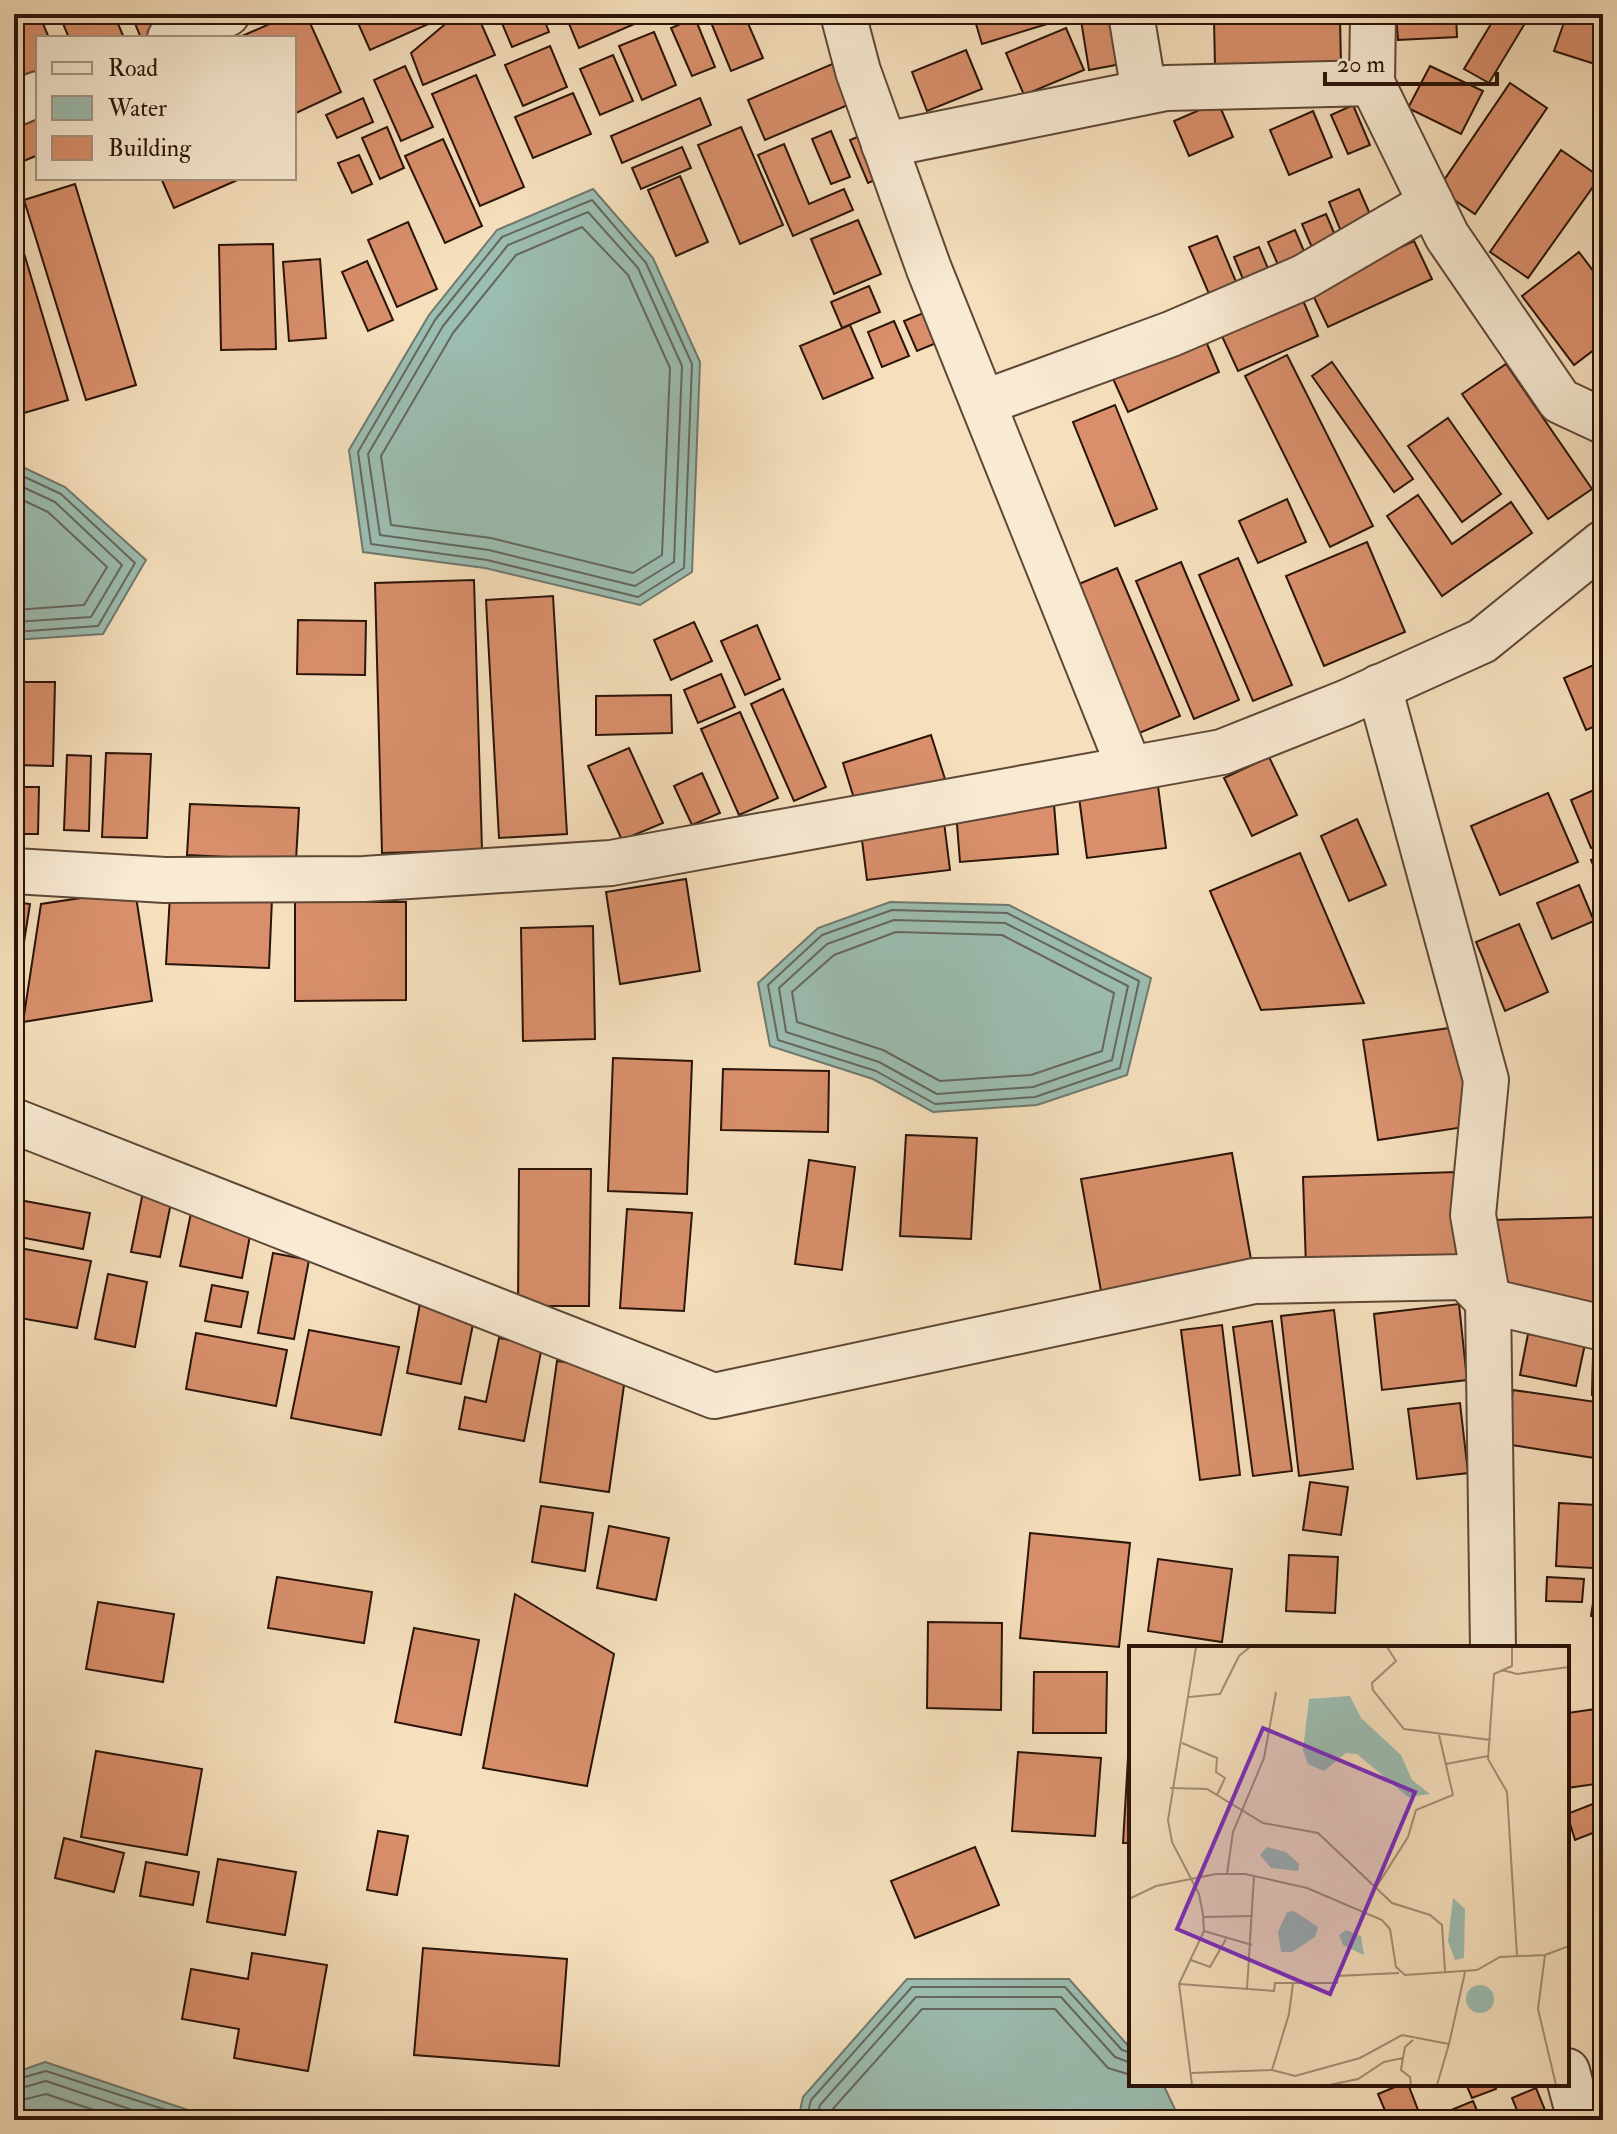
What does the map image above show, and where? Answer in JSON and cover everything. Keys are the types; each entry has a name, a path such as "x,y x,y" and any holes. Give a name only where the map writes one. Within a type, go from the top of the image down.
{"street":[{"path":"175,36 227,14"},
{"path":"843,14 884,145 983,403 1129,767"},
{"path":"1131,14 1144,92"},
{"path":"1373,14 1372,83 1447,236 1560,401 1603,421"},
{"path":"884,145 1166,88 1372,83"},
{"path":"14,104 36,95"},
{"path":"983,403 1171,334 1304,277 1431,203"},
{"path":"14,871 165,880 364,879 611,863 1222,752 1482,641 1603,543"},
{"path":"1379,687 1486,1080 1473,1215 1488,1301 1493,1646"},
{"path":"14,1121 714,1396 1254,1281 1465,1277 1488,1301 1603,1328"},
{"path":"1569,2079 1580,2120"}],"water":[{"path":"593,189 653,258 700,362 692,572 640,605 485,568 363,552 349,450 429,315 497,230"},
{"path":"14,463 65,487 146,560 103,634 14,640"},
{"path":"890,902 1009,905 1151,978 1127,1075 1037,1105 933,1112 873,1079 770,1046 758,983 818,928"},
{"path":"907,1979 1069,1979 1129,2047 1129,2086 1164,2086 1180,2120 798,2120 803,2097"},
{"path":"45,2062 188,2110 235,2120 14,2120 14,2073"}],"building":[{"path":"14,14 39,14 48,36 36,36 36,77 14,86"},
{"path":"59,14 114,14 123,36 68,36"},
{"path":"131,14 183,14 185,20 140,36"},
{"path":"292,14 306,14 341,92 296,113 296,36 242,36"},
{"path":"354,14 430,14 433,22 370,50"},
{"path":"457,14 477,14 495,55 423,85 411,53"},
{"path":"498,14 542,14 549,32 512,47"},
{"path":"565,14 655,14 655,15 579,48"},
{"path":"725,14 744,14 763,58 731,71 710,20"},
{"path":"973,14 1058,14 1060,20 982,44"},
{"path":"1080,14 1123,14 1132,62 1089,70"},
{"path":"1396,14 1456,14 1457,37 1398,40"},
{"path":"1497,14 1517,14 1527,20 1489,83 1464,69"},
{"path":"1567,14 1603,14 1601,66 1554,51"},
{"path":"1340,17 1341,66 1215,67 1214,19"},
{"path":"695,18 715,67 692,76 671,28"},
{"path":"1066,28 1084,70 1024,95 1006,53"},
{"path":"654,32 676,85 642,100 619,46"},
{"path":"550,46 567,87 523,106 505,65"},
{"path":"966,50 982,89 927,111 912,72"},
{"path":"613,55 633,101 600,115 580,69"},
{"path":"837,62 855,102 765,140 748,100"},
{"path":"405,66 433,127 401,141 374,80"},
{"path":"1430,66 1483,91 1461,134 1408,108"},
{"path":"476,75 524,187 480,206 432,94"},
{"path":"1510,83 1547,108 1475,214 1438,189"},
{"path":"573,93 591,134 533,158 515,117"},
{"path":"363,98 373,122 337,138 326,115"},
{"path":"700,98 711,125 622,163 611,136"},
{"path":"1218,102 1233,137 1189,156 1174,121"},
{"path":"1353,105 1370,145 1348,154 1331,115"},
{"path":"36,109 36,156 14,165 14,118"},
{"path":"1313,111 1332,157 1289,175 1270,130"},
{"path":"387,127 404,168 380,179 362,138"},
{"path":"741,127 783,225 740,244 698,145"},
{"path":"831,131 850,177 831,184 812,139"},
{"path":"867,133 885,176 868,183 850,140"},
{"path":"443,139 482,226 445,243 405,156"},
{"path":"784,144 809,204 844,189 853,210 793,236 758,155"},
{"path":"682,147 691,168 641,189 632,168"},
{"path":"1561,150 1600,177 1528,278 1490,252"},
{"path":"359,155 372,184 352,193 338,163"},
{"path":"680,176 708,242 676,256 648,190"},
{"path":"162,180 237,180 174,208"},
{"path":"75,184 136,385 86,400 24,200"},
{"path":"1359,189 1373,221 1342,234 1329,202"},
{"path":"1326,214 1340,247 1316,257 1302,224"},
{"path":"14,220 68,400 14,416"},
{"path":"858,220 881,274 834,294 811,239"},
{"path":"408,222 437,289 397,307 368,240"},
{"path":"1295,230 1309,263 1282,274 1268,242"},
{"path":"1217,236 1239,289 1212,301 1189,247"},
{"path":"1414,241 1432,279 1328,327 1310,289"},
{"path":"273,244 276,349 221,350 219,245"},
{"path":"1259,247 1272,278 1247,289 1234,257"},
{"path":"1579,252 1603,284 1603,343 1574,365 1522,296"},
{"path":"320,259 326,338 289,341 283,262"},
{"path":"367,261 393,320 368,331 342,272"},
{"path":"869,286 880,312 842,328 831,302"},
{"path":"1302,298 1318,336 1238,371 1221,334"},
{"path":"933,309 946,339 917,351 904,321"},
{"path":"894,321 909,356 882,367 868,332"},
{"path":"850,325 873,378 823,399 800,346"},
{"path":"1202,332 1219,372 1128,412 1110,372"},
{"path":"1287,355 1373,526 1330,547 1245,376"},
{"path":"1332,362 1413,479 1394,492 1312,376"},
{"path":"1506,364 1592,489 1548,519 1462,394"},
{"path":"1115,405 1157,509 1115,526 1073,422"},
{"path":"1448,418 1501,494 1462,522 1408,446"},
{"path":"1418,495 1452,544 1511,502 1532,533 1442,596 1387,516"},
{"path":"1287,499 1306,542 1258,563 1239,521"},
{"path":"1367,542 1405,632 1324,666 1286,576"},
{"path":"1238,558 1292,685 1253,701 1199,575"},
{"path":"1181,562 1239,700 1194,719 1136,581"},
{"path":"1117,568 1180,716 1137,734 1074,586"},
{"path":"474,580 482,850 382,853 375,583"},
{"path":"553,596 567,834 499,838 486,600"},
{"path":"298,620 366,621 365,675 297,674"},
{"path":"694,622 712,661 671,680 654,640"},
{"path":"757,625 780,679 745,695 721,641"},
{"path":"1603,661 1603,723 1586,730 1564,678"},
{"path":"721,674 735,707 698,723 684,690"},
{"path":"17,682 55,682 53,766 15,765"},
{"path":"783,689 826,787 794,801 751,704"},
{"path":"671,695 672,733 596,735 596,696"},
{"path":"740,712 778,798 739,815 701,729"},
{"path":"931,735 945,779 857,808 843,763"},
{"path":"629,748 663,823 622,840 588,766"},
{"path":"106,753 151,754 147,838 102,837"},
{"path":"67,755 91,756 89,831 64,830"},
{"path":"1269,757 1297,815 1252,836 1224,778"},
{"path":"702,773 720,813 692,825 674,786"},
{"path":"1158,786 1166,848 1087,858 1079,797"},
{"path":"1603,786 1603,843 1591,848 1571,800"},
{"path":"14,787 39,787 38,834 14,834"},
{"path":"1548,793 1578,862 1500,895 1471,826"},
{"path":"190,804 299,808 296,860 187,855"},
{"path":"1054,804 1058,854 960,862 956,812"},
{"path":"943,814 950,870 867,880 860,824"},
{"path":"1357,819 1386,885 1349,901 1321,836"},
{"path":"1300,853 1364,1003 1261,1010 1210,891"},
{"path":"1603,854 1603,888 1591,860"},
{"path":"686,879 700,971 620,984 606,892"},
{"path":"1579,885 1594,921 1552,939 1537,903"},
{"path":"135,890 152,1001 23,1022 41,904"},
{"path":"170,895 272,899 269,968 166,964"},
{"path":"14,902 30,904 14,1005"},
{"path":"295,902 406,902 406,1000 295,1001"},
{"path":"1519,924 1548,992 1505,1011 1476,942"},
{"path":"593,926 595,1039 523,1041 521,928"},
{"path":"1457,1027 1471,1126 1378,1140 1363,1040"},
{"path":"613,1058 692,1061 687,1194 608,1191"},
{"path":"723,1069 829,1071 828,1132 721,1130"},
{"path":"906,1135 977,1138 971,1239 900,1236"},
{"path":"1232,1153 1252,1265 1101,1291 1081,1179"},
{"path":"809,1160 855,1167 842,1270 795,1264"},
{"path":"519,1169 591,1169 589,1306 518,1306"},
{"path":"1456,1172 1459,1262 1306,1267 1303,1177"},
{"path":"144,1187 173,1193 160,1257 131,1252"},
{"path":"14,1199 90,1213 83,1249 14,1236"},
{"path":"627,1209 692,1213 684,1311 620,1308"},
{"path":"191,1213 252,1225 242,1278 180,1266"},
{"path":"1603,1217 1603,1312 1496,1293 1494,1220"},
{"path":"14,1247 91,1261 77,1328 14,1317"},
{"path":"273,1253 309,1260 294,1339 258,1333"},
{"path":"108,1274 147,1282 135,1347 95,1339"},
{"path":"212,1285 248,1292 241,1327 205,1321"},
{"path":"421,1298 476,1309 461,1384 407,1373"},
{"path":"1459,1304 1467,1380 1382,1390 1374,1314"},
{"path":"1334,1310 1353,1469 1299,1476 1281,1316"},
{"path":"1272,1321 1292,1471 1253,1476 1233,1327"},
{"path":"1222,1325 1240,1475 1200,1480 1181,1330"},
{"path":"309,1330 399,1347 381,1435 291,1418"},
{"path":"196,1333 287,1350 276,1406 186,1389"},
{"path":"1528,1334 1585,1344 1576,1386 1520,1375"},
{"path":"499,1338 542,1346 524,1441 459,1429 465,1397 486,1402"},
{"path":"1593,1355 1603,1355 1603,1395 1592,1395"},
{"path":"557,1361 626,1371 609,1492 540,1482"},
{"path":"1513,1390 1603,1403 1601,1459 1505,1444"},
{"path":"1460,1403 1468,1473 1417,1479 1408,1409"},
{"path":"1310,1482 1348,1487 1341,1535 1303,1530"},
{"path":"1559,1503 1596,1505 1593,1568 1556,1566"},
{"path":"541,1506 593,1513 585,1571 532,1562"},
{"path":"609,1526 669,1538 656,1600 597,1588"},
{"path":"1030,1533 1130,1543 1119,1647 1020,1638"},
{"path":"1289,1555 1338,1557 1335,1613 1286,1611"},
{"path":"1158,1559 1232,1569 1222,1642 1148,1631"},
{"path":"277,1577 372,1592 364,1643 268,1628"},
{"path":"1547,1577 1584,1579 1582,1602 1546,1601"},
{"path":"1596,1584 1603,1585 1603,1618 1591,1616"},
{"path":"515,1594 614,1654 587,1786 483,1768"},
{"path":"98,1602 174,1614 163,1682 86,1669"},
{"path":"928,1622 1002,1623 1001,1710 927,1708"},
{"path":"414,1628 479,1640 461,1735 395,1722"},
{"path":"1034,1672 1107,1672 1106,1733 1033,1733"},
{"path":"1603,1708 1603,1783 1569,1788 1569,1713"},
{"path":"96,1751 202,1769 187,1855 81,1837"},
{"path":"1018,1752 1101,1758 1095,1836 1012,1831"},
{"path":"1128,1758 1129,1758 1129,1843 1123,1843"},
{"path":"1603,1800 1603,1829 1575,1840 1569,1813"},
{"path":"378,1831 408,1836 397,1895 367,1890"},
{"path":"64,1838 124,1853 114,1892 55,1878"},
{"path":"975,1847 999,1905 915,1938 891,1881"},
{"path":"218,1859 296,1872 285,1935 207,1922"},
{"path":"146,1862 199,1872 193,1905 140,1896"},
{"path":"423,1948 567,1959 559,2066 414,2055"},
{"path":"252,1953 327,1965 308,2071 234,2058 239,2029 182,2019 191,1969 248,1979"},
{"path":"1397,2086 1409,2086 1418,2110 1389,2120 1378,2094"},
{"path":"1467,2086 1495,2086 1496,2089 1472,2098"},
{"path":"1536,2088 1549,2120 1521,2120 1512,2098"},
{"path":"1473,2101 1481,2120 1427,2120"}]}
